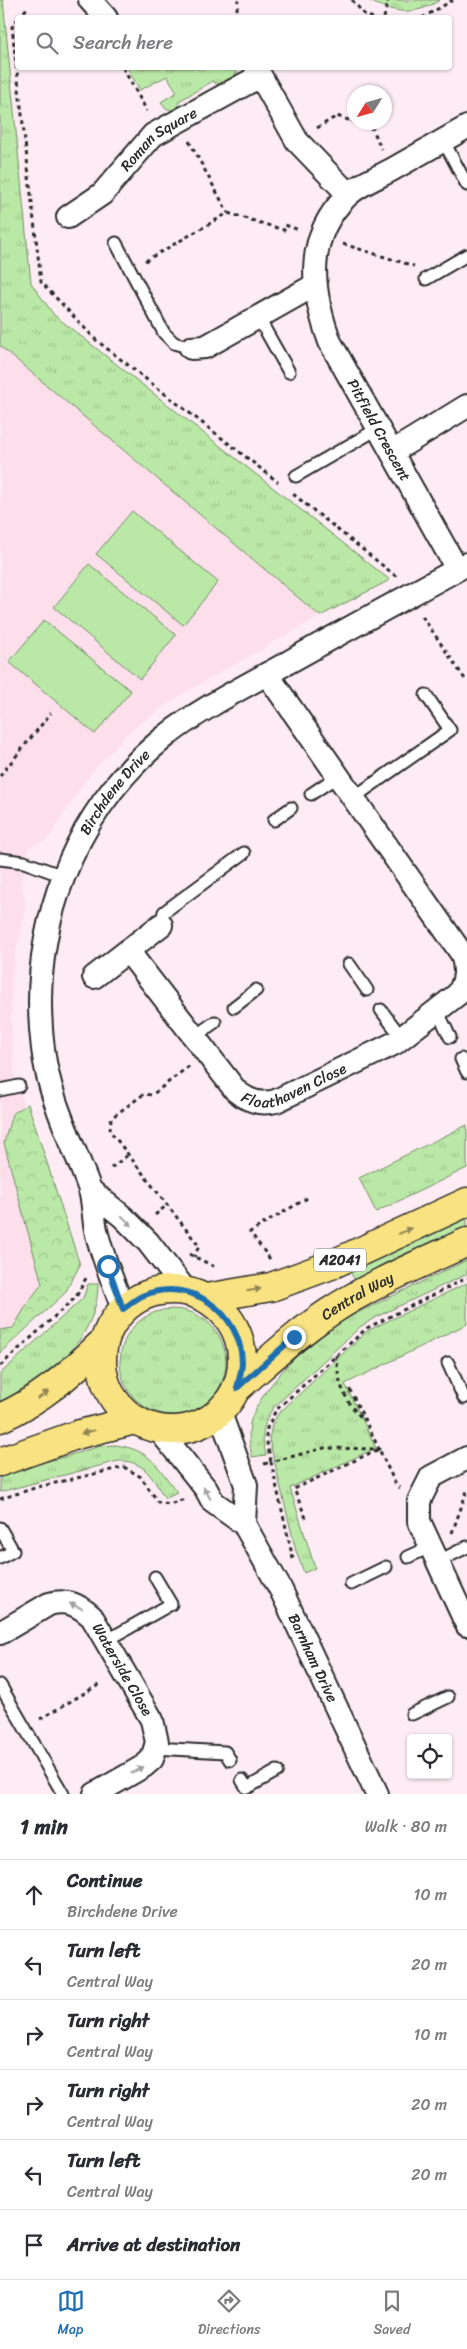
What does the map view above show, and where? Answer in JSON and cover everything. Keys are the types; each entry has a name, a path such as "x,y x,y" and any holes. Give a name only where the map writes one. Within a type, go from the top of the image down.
{"main road":[{"name":"A2041","path":"147,1425 116,1404 105,1385 101,1364 103,1342 111,1324 123,1309 142,1296 163,1290 196,1295 271,1287 331,1265 467,1202"},
{"name":"Central Way","path":"0,1462 76,1435 147,1425 181,1431 202,1424 220,1413 237,1388 294,1337 329,1312 392,1278 467,1242"},
{"name":"Central Way","path":"196,1295 226,1315 238,1337 242,1363 237,1388"},
{"name":"A2041","path":"0,1418 40,1398 75,1369 103,1342"}],"street":[{"path":"90,0 103,15"},
{"name":"Roman Square","path":"68,217 102,194 125,165 153,135 258,72 297,141 348,194"},
{"name":"Pitfield Crescent","path":"462,567 392,452 330,342 318,310 315,266 320,237 326,221 348,194 467,128"},
{"path":"191,348 205,347 315,286"},
{"path":"392,452 467,406"},
{"name":"Birchdene Drive","path":"123,1309 96,1231 90,1190 55,1106 42,1042 39,985 42,956 48,924 62,876 82,835 107,796 135,764 166,736 205,709 407,595 462,567"},
{"name":"Floathaven Close","path":"128,951 200,1045 244,1098 266,1104 276,1101 402,1038 458,994 467,974 462,954 267,674"},
{"path":"94,977 161,925"},
{"name":"Birchdene Drive","path":"90,1190 123,1217 196,1295"},
{"path":"220,1413 246,1485 244,1524"},
{"name":"Barnham Drive","path":"147,1425 206,1489 213,1502 244,1524 281,1590 377,1794"},
{"path":"467,1458 432,1477 419,1501 419,1521 467,1625"},
{"name":"Waterside Close","path":"2,1627 49,1604 65,1602 84,1609 92,1618 152,1720 156,1732 156,1748"},
{"path":"95,1794 144,1766 152,1758 156,1748"}],"lane":[{"path":"443,140 467,185"},
{"path":"116,243 164,333 174,343 191,348"},
{"path":"431,276 467,255"},
{"path":"258,318 289,372"},
{"path":"296,476 379,428"},
{"path":"353,798 450,730 426,695"},
{"path":"311,794 338,776"},
{"path":"274,820 291,808"},
{"path":"161,925 164,912 244,853"},
{"path":"0,859 24,862 62,876"},
{"path":"349,964 367,990"},
{"path":"234,1007 256,990"},
{"path":"381,1010 402,1038"},
{"path":"437,1010 450,1037"},
{"path":"200,1045 215,1022"},
{"path":"461,1059 467,1072"},
{"path":"0,1090 18,1086"},
{"path":"448,1363 464,1398"},
{"path":"0,1528 13,1551 0,1558"},
{"path":"408,1557 467,1547"},
{"path":"351,1584 386,1567"},
{"path":"106,1641 171,1604 155,1577"},
{"path":"0,1685 63,1794"},
{"path":"412,1714 448,1696"},
{"path":"156,1748 225,1752 230,1760"},
{"path":"242,1780 247,1788 277,1771"}],"path":[{"path":"236,15 238,0"},
{"path":"352,0 366,15"},
{"path":"385,15 388,0"},
{"path":"427,15 452,0"},
{"path":"21,15 27,8"},
{"path":"124,70 159,132"},
{"path":"297,141 337,116 347,120"},
{"path":"178,121 228,213 284,230 285,225 431,276"},
{"path":"373,130 390,170"},
{"path":"130,270 228,213"},
{"path":"407,595 467,682"},
{"path":"0,776 51,713"},
{"path":"194,1257 199,1246 110,1131 111,1118 144,1094 152,1095 200,1045"},
{"path":"111,1168 128,1154"},
{"path":"270,1260 250,1232 309,1196"},
{"path":"154,1215 168,1205"},
{"path":"184,1249 213,1268 225,1270"},
{"name":"Central Way","path":"271,1462 266,1438 271,1418 276,1410 366,1328 467,1278"},
{"path":"0,1366 76,1297 84,1284"},
{"path":"336,1355 337,1374 343,1394 352,1408 365,1420"},
{"path":"349,1388 396,1485 419,1501"},
{"path":"264,1464 324,1448 379,1449"},
{"path":"306,1518 294,1489 379,1449"},
{"path":"271,1462 294,1561"},
{"path":"0,1499 38,1487 124,1468 141,1477 158,1502 169,1504 186,1499"},
{"path":"434,1554 450,1537 467,1491"},
{"path":"25,1728 124,1671"}],"shaded area":[{"path":"0,346 320,616 177,697 131,730 88,776 48,839 29,847 21,885 26,903 12,974 11,1020 14,1072 23,1103 24,1142 65,1293 0,1353"}],"green space":[{"path":"0,0 3,0 31,283 54,315 390,580 320,616 0,346"},
{"path":"368,0 440,0 422,9 404,11 387,8"},
{"path":"128,70 237,70 230,80 220,84 216,84 213,81 179,101 178,108 173,111 166,108 161,102 177,92 167,76 140,90"},
{"path":"132,511 218,582 183,625 96,554"},
{"path":"89,564 176,635 140,679 54,607"},
{"path":"44,620 131,691 95,734 9,662"},
{"path":"28,1104 80,1265 65,1293 0,1353 0,1330 13,1328 42,1284 4,1143 12,1114"},
{"path":"467,1125 467,1168 376,1212 359,1178"},
{"path":"467,1217 467,1229 356,1282 350,1272"},
{"path":"467,1260 467,1274 376,1317 360,1327 273,1408 264,1431 263,1442 266,1455 252,1457 249,1432 250,1423 255,1411 271,1385 305,1348 327,1330 348,1318"},
{"path":"467,1283 467,1324 345,1384 376,1448 290,1488 315,1568 304,1573 296,1551 269,1439 272,1425 278,1414 367,1331"},
{"path":"88,1284 98,1284 96,1304 89,1323 79,1340 66,1356 35,1383 0,1402 0,1374 83,1298"},
{"path":"173,1309 193,1313 210,1325 222,1342 226,1362 222,1382 210,1399 193,1411 173,1415 153,1411 136,1399 124,1382 120,1362 124,1342 136,1325 153,1313"},
{"path":"116,1445 128,1447 145,1455 158,1467 177,1492 165,1498 152,1477 141,1467 127,1461 118,1461 0,1492 0,1475 101,1446"}],"route":[{"path":"108,1266 123,1309 142,1296 163,1290 186,1291 206,1298 226,1315 238,1337 242,1363 237,1388 294,1337"}]}
